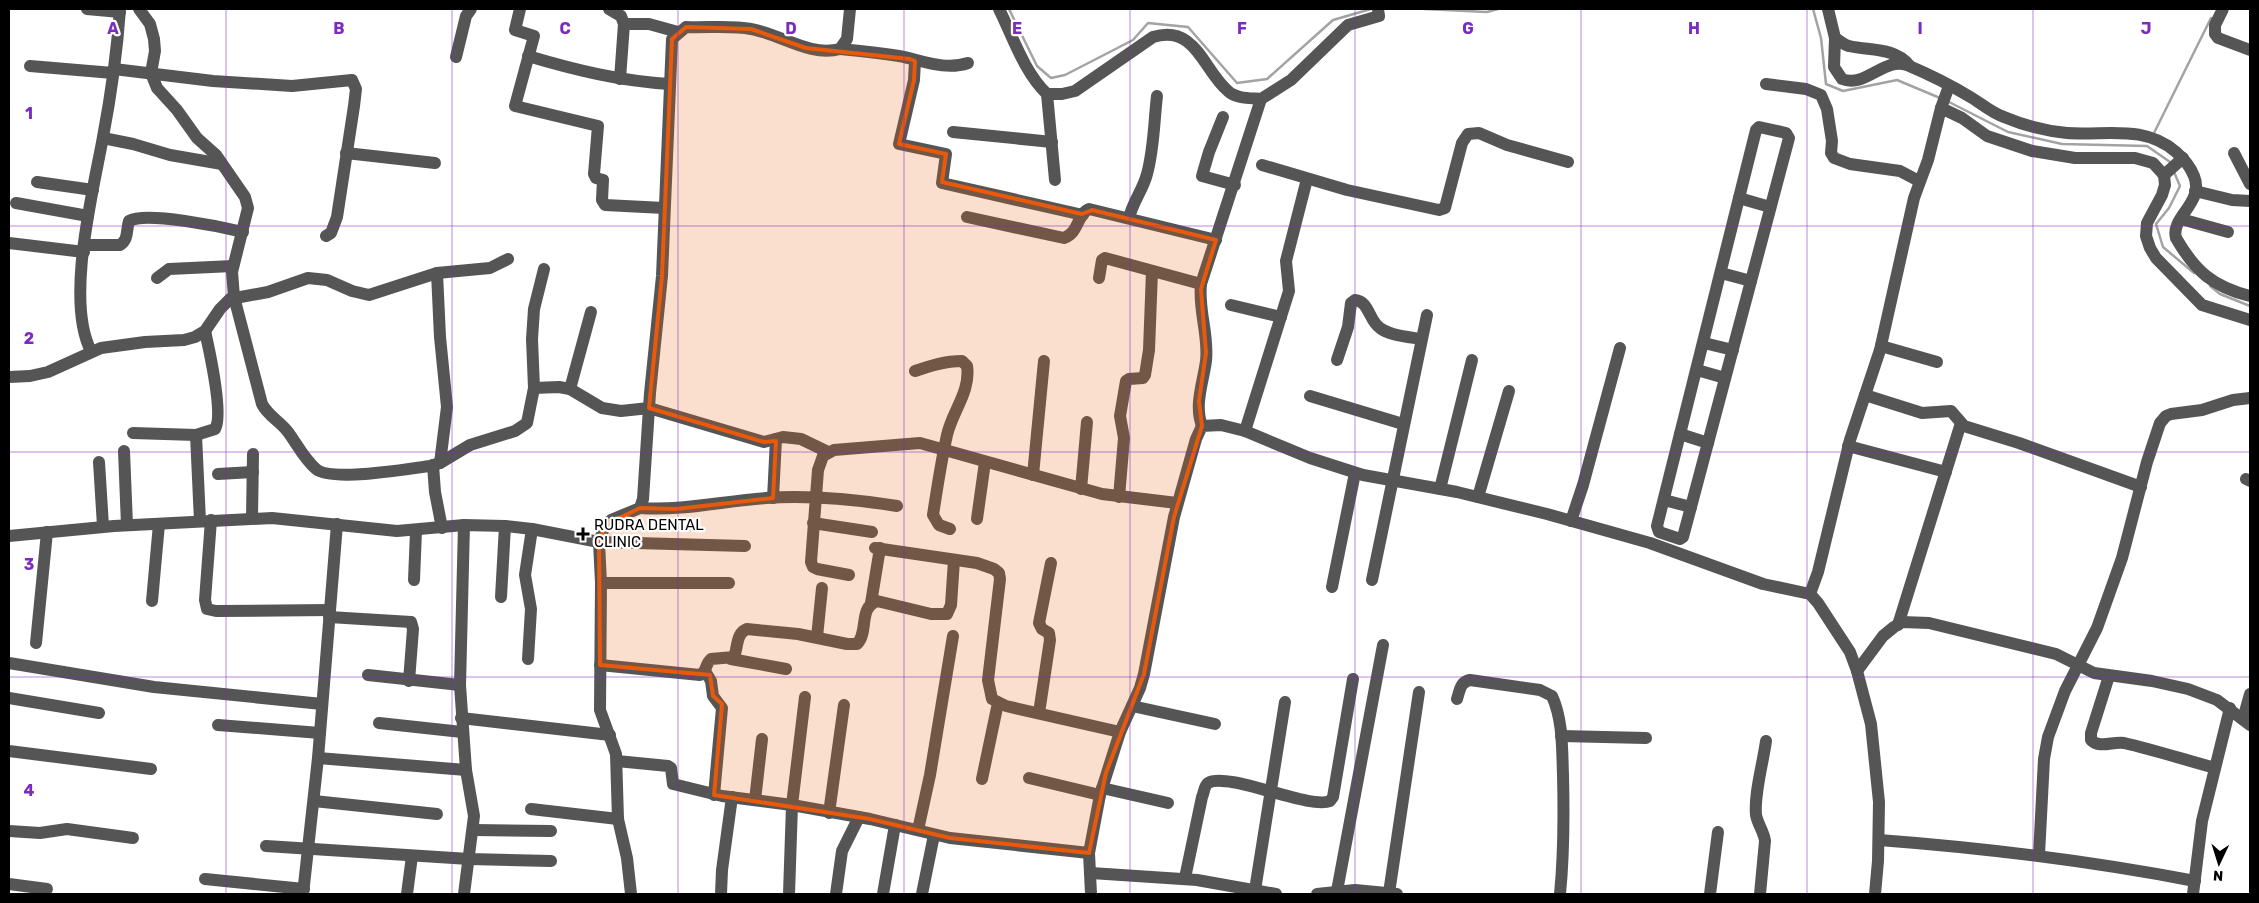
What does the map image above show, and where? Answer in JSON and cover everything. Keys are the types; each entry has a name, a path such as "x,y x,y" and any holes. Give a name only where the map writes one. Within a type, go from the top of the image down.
{"street":[{"path":"87,9 120,10 114,71 88,216 84,249 81,320 87,342 92,351"},
{"path":"139,9 150,24 154,39 156,51 151,73 153,82 161,96 177,110 197,138 216,155 245,197 248,208 233,266 234,297 262,404 266,412 288,432 316,469 327,475 345,475 437,464 470,445 523,427 529,418 534,388 532,358 533,322 544,269"},
{"path":"456,57 466,16 470,9"},
{"path":"520,9 515,30 534,36 515,106 598,126 594,174 596,178 603,180 602,203 607,205 664,208"},
{"path":"609,9 621,16 624,24 620,79"},
{"path":"840,49 847,39 850,9"},
{"path":"999,9 1023,60 1040,87 1048,94 1062,94 1074,90 1153,37 1161,35 1173,36 1188,42 1203,58 1228,91 1234,95 1261,99 1291,80 1348,25 1379,16 1378,11"},
{"path":"1828,9 1835,38 1834,67 1842,79 1862,79 1894,64 1907,65 2003,117 2040,128 2066,133 2129,132 2153,137 2182,159 2195,177 2196,191 2175,230 2176,238 2203,273 2219,286 2250,296"},
{"path":"2223,9 2215,25 2214,34 2218,38 2250,50"},
{"path":"624,24 649,24 678,32"},
{"path":"640,508 644,491 649,408 662,276 672,39 686,27 751,29 806,48 840,49 900,56 915,62 952,66 968,63"},
{"path":"1835,38 1848,46 1884,51 1900,57 1913,69"},
{"path":"528,56 620,79 670,84"},
{"path":"915,62 914,80 899,144 946,154 942,183 1083,214"},
{"path":"30,66 151,73 213,81 292,86 352,80 356,89 337,217 331,233 326,236"},
{"path":"1766,84 1806,89 1821,95 1826,109 1832,141 1831,153 1834,158 1850,164 1900,171 1919,181"},
{"path":"1810,594 1818,572 1848,446 1881,346 1914,198 1928,160 1941,107 1948,88"},
{"path":"1048,94 1055,180"},
{"path":"1129,218 1132,206 1144,185 1148,172 1157,96"},
{"path":"1091,894 1089,854 1101,791 1120,732 1144,674 1177,503 1196,439 1202,426 1199,416 1199,401 1206,353 1200,302 1201,284 1235,185 1261,99"},
{"path":"1941,107 1962,118 1980,132 2020,148 2066,158 2112,157 2143,159 2153,163 2166,174"},
{"path":"1223,117 1202,176 1235,185"},
{"path":"1762,126 1786,133 1789,138 1684,537 1680,539 1659,532 1657,528 1739,198 1756,130 1762,126"},
{"path":"953,132 1052,142"},
{"path":"1262,166 1347,190 1439,210 1444,208 1446,204 1462,143 1470,133 1484,134 1507,145 1568,162"},
{"path":"103,138 133,144 170,155 222,164"},
{"path":"346,153 434,163"},
{"path":"2234,153 2250,184"},
{"path":"2182,159 2166,174 2164,190 2145,228 2146,241 2156,258 2202,305 2250,320"},
{"path":"1245,431 1290,288 1286,261 1307,179"},
{"path":"36,182 93,190"},
{"path":"2196,191 2232,200 2250,201"},
{"path":"1739,198 1770,207"},
{"path":"16,203 88,216"},
{"path":"968,217 1064,238 1073,233 1083,214 1089,209 1216,240"},
{"path":"9,243 84,249 120,245 126,239 129,221 146,218 216,225 243,232"},
{"path":"2181,219 2228,232"},
{"path":"1099,278 1103,259 1201,284"},
{"path":"9,377 30,376 48,372 92,351 117,345 184,340 205,331 220,309 234,297 268,292 308,278 327,280 352,291 369,295 437,273 490,268 508,260"},
{"path":"157,278 169,268 233,266"},
{"path":"1119,497 1124,438 1120,416 1126,381 1143,378 1145,375 1149,350 1152,271"},
{"path":"437,273 440,337 447,407 437,464 435,492 442,528"},
{"path":"1721,273 1751,281"},
{"path":"1337,360 1348,327 1351,303 1355,300 1364,304 1374,323 1383,331 1422,339"},
{"path":"1231,305 1281,316"},
{"path":"570,389 591,312"},
{"path":"1372,580 1426,315"},
{"path":"134,432 196,434 215,429 218,421 212,360 205,331"},
{"path":"1704,343 1733,350"},
{"path":"1881,346 1937,362"},
{"path":"1571,521 1583,485 1620,348"},
{"path":"1440,489 1472,360"},
{"path":"915,371 933,365 957,361 962,361 968,366 965,388 951,420 933,515 939,525 950,530"},
{"path":"1033,475 1044,361"},
{"path":"1697,370 1725,378"},
{"path":"534,388 559,387 570,389 602,408 621,411 649,408 764,442 782,437 801,439 828,452 910,442 929,445 1081,489 1119,497 1177,503"},
{"path":"1478,497 1509,391"},
{"path":"1865,395 1922,412 1951,411 1964,426 2028,446 2141,487"},
{"path":"1310,396 1404,424"},
{"path":"2039,855 2044,759 2048,737 2065,691 2097,628 2117,574 2160,423 2166,416 2202,410 2233,400 2250,398"},
{"path":"1081,489 1087,422"},
{"path":"1898,624 1960,423"},
{"path":"1202,426 1221,425 1245,431 1310,458 1355,473 1478,497 1571,521 1664,548 1763,584 1810,594 1843,640 1857,671 1873,736 1879,802 1879,840 1875,894"},
{"path":"196,434 206,520 205,600 207,609 211,611 329,614 411,622 409,680"},
{"path":"1680,434 1708,442"},
{"path":"773,498 776,439"},
{"path":"1848,446 1946,472"},
{"path":"124,451 127,525"},
{"path":"828,452 820,462 814,497 811,562 813,567 849,575"},
{"path":"252,518 253,454"},
{"path":"99,462 103,526"},
{"path":"977,519 985,462"},
{"path":"218,474 253,472"},
{"path":"1332,587 1355,473"},
{"path":"631,894 627,858 618,819 617,762 610,735 600,710 601,583 599,542 605,526 611,520 640,508 683,509 773,498 842,498 897,506"},
{"path":"1664,500 1691,507"},
{"path":"9,536 103,526 252,518 294,519 378,530 416,531 464,526 505,526 532,529 599,542 745,546"},
{"path":"152,602 159,524"},
{"path":"205,879 303,892 314,801 338,524"},
{"path":"813,524 872,532"},
{"path":"464,526 460,685 461,718 466,770 473,802 474,830 464,894"},
{"path":"501,597 505,526"},
{"path":"528,659 531,609 525,575 532,529"},
{"path":"414,580 416,531"},
{"path":"36,643 47,532"},
{"path":"1664,548 1669,535"},
{"path":"731,659 735,655 741,632 747,629 857,644 862,637 867,609 871,603 877,548 986,566 999,573 1000,579 988,680 992,699 998,703 1120,732"},
{"path":"871,603 877,601 886,602 931,614 948,614 951,605 954,560"},
{"path":"1039,713 1050,640 1049,633 1039,623 1051,563"},
{"path":"601,583 729,583"},
{"path":"817,638 822,588"},
{"path":"1857,671 1883,636 1898,624 1910,621 1946,626 2056,654 2094,673 2152,681 2179,687 2217,700 2247,722"},
{"path":"918,830 930,775 953,636"},
{"path":"1337,891 1383,645"},
{"path":"600,665 700,675 705,671 710,659 731,659 786,669"},
{"path":"9,663 154,687 322,704"},
{"path":"705,671 711,681 713,696 722,708 714,794"},
{"path":"368,675 460,685"},
{"path":"2109,676 2091,732 2091,740 2107,745 2124,743 2215,768"},
{"path":"1185,878 1204,792 1208,783 1221,781 1270,790 1318,803 1330,801 1333,797 1353,679"},
{"path":"1457,699 1461,685 1464,681 1470,680 1546,692 1552,696 1561,736 1565,825 1560,894"},
{"path":"1321,894 1337,891 1394,894 1419,692"},
{"path":"2247,722 2250,694"},
{"path":"789,894 792,805 805,697"},
{"path":"9,698 99,713"},
{"path":"1254,890 1285,702"},
{"path":"982,779 998,703"},
{"path":"829,813 844,705"},
{"path":"1132,706 1215,724"},
{"path":"2193,894 2202,821 2230,708"},
{"path":"461,718 610,735"},
{"path":"379,723 462,732"},
{"path":"218,725 320,733"},
{"path":"1561,736 1646,738"},
{"path":"755,800 762,739"},
{"path":"1760,894 1765,841 1764,834 1757,820 1756,805 1766,742"},
{"path":"9,751 150,769"},
{"path":"318,758 466,770"},
{"path":"617,762 668,766 671,768 673,784 714,794 859,817 934,835 1089,854"},
{"path":"1029,778 1168,803"},
{"path":"721,894 722,870 732,797"},
{"path":"314,801 437,814"},
{"path":"531,809 618,819"},
{"path":"836,894 842,851 859,817"},
{"path":"883,894 895,825"},
{"path":"9,831 40,833 67,829 133,838"},
{"path":"474,830 551,831"},
{"path":"1710,894 1718,832"},
{"path":"922,894 934,835"},
{"path":"1879,840 2039,855 2081,863 2105,864 2195,881"},
{"path":"266,846 412,856 551,861"},
{"path":"407,894 412,856"},
{"path":"1091,873 1185,878 1276,894"},
{"path":"9,884 46,889"}],"highlighted area":[{"path":"686,27 751,29 806,48 910,59 915,61 914,80 899,144 946,154 942,182 1082,214 1092,210 1216,240 1201,289 1206,353 1199,401 1202,426 1174,517 1144,674 1106,773 1089,853 950,838 870,819 714,795 722,704 713,696 710,675 600,665 599,542 605,525 640,508 676,509 773,498 776,441 764,442 649,408 662,276 672,39 678,32"}],"waterway":[{"path":"1009,9 1037,66 1051,78 1065,75 1133,40 1148,23 1188,27 1237,83 1267,79 1333,20 1371,9"},
{"path":"1424,9 1487,12 1498,9"},
{"path":"1813,9 1821,38 1826,84 1843,91 1897,80 1940,98"},
{"path":"2153,135 2211,18"},
{"path":"1947,101 2008,132 2062,144 2147,146 2170,162"},
{"path":"2174,172 2180,186 2169,208 2156,224 2163,247 2194,273"},
{"path":"2210,286 2220,294 2250,306"}],"place":[{"name":"RUDRA DENTAL CLINIC","path":"583,534"}]}
